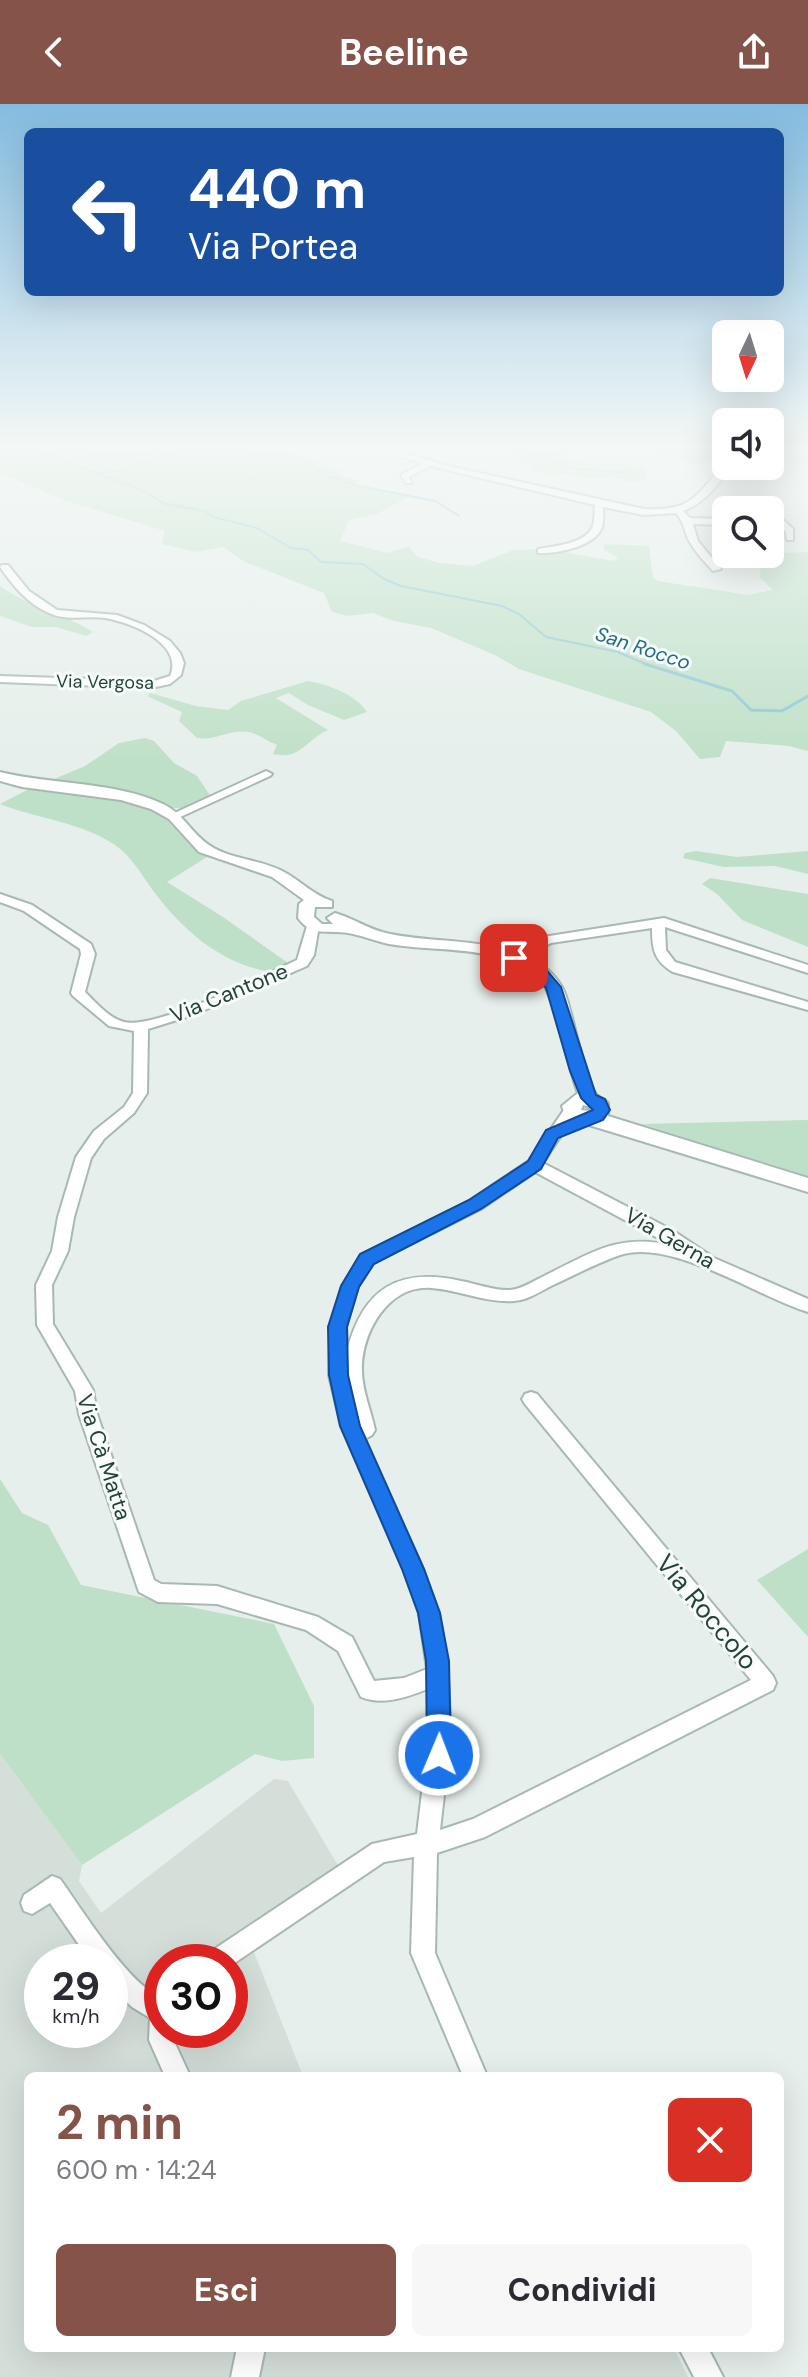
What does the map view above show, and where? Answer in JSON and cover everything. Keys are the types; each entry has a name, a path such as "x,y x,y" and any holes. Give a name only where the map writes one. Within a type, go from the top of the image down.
{"street":[{"path":"703,551 716,569"},
{"name":"Via Vergosa","path":"0,679 155,685 170,680 176,674 177,667 174,650 162,638 111,617 66,615 52,611 29,598 16,586 5,567"},
{"path":"174,816 266,774"},
{"path":"0,776 22,783 123,796 156,806 174,816 204,849 277,874 299,889 310,904 329,906 327,928"},
{"path":"0,898 28,908 86,947 88,954 78,993 111,1022 134,1026"},
{"path":"310,904 306,918 327,928 402,943 484,950 514,958 540,971 553,987 586,1109"},
{"path":"514,958 548,940 659,922 675,923 808,969"},
{"path":"659,922 658,953 665,962 691,973 808,1006"},
{"name":"Via Cantone","path":"134,1026 163,1021 302,963 327,928"},
{"name":"Via Cà Matta","path":"134,1026 140,1093 129,1110 99,1135 84,1157 66,1217 60,1251 44,1285 42,1303 45,1325 84,1390 88,1414 146,1586 158,1593 217,1595 311,1623 345,1644 368,1690 406,1690 438,1674"},
{"path":"586,1109 634,1128 808,1185"},
{"path":"473,2072 423,1953 426,1843 440,1734 438,1674 429,1613 355,1436 338,1375 336,1350 343,1307 362,1264 376,1253 475,1205 534,1165 552,1134 586,1109"},
{"name":"Via Gerna","path":"534,1165 666,1234 708,1262 808,1306"},
{"path":"355,1436 366,1430 354,1387 353,1355 362,1332 382,1301 397,1287 433,1282 500,1295 518,1295 633,1246 656,1248 708,1262"},
{"name":"Via Roccolo","path":"426,1843 477,1829 514,1812 766,1683 531,1399"},
{"path":"242,1944 380,1852 426,1843"},
{"path":"32,1903 52,1887 92,1944"},
{"path":"128,1987 144,2001"},
{"path":"165,2048 176,2072"},
{"path":"245,2377 250,2352"},
{"path":"695,2352 709,2377"}],"shaded area":[{"path":"0,1754 82,1865 79,1881 101,1913 274,1779 288,1781 339,1867 244,1927 301,2072 24,2072 24,2352 676,2352 688,2377 0,2377"}],"green space":[{"path":"229,551 413,551 416,556 439,563 473,566 510,551 558,551 614,561 618,557 606,551 650,551 653,578 658,581 748,595 773,590 759,577 761,568 784,568 784,553 808,552 808,751 789,746 726,741 720,757 700,759 676,731 651,712 519,669 495,655 431,628 394,621 373,613 347,616 332,612 324,593 245,562"},
{"path":"0,586 93,632 86,636 56,627 32,627 0,616"},
{"path":"308,681 341,691 356,700 367,712 344,720 289,693 276,698 328,730 296,752 282,755 273,754 277,745 248,732 197,738 179,721 182,712 147,696 150,693 196,706 228,710 241,701"},
{"path":"145,738 154,741 174,763 197,776 211,797 185,808 172,808 131,794 47,782 85,766 119,743"},
{"path":"31,788 116,798 161,813 207,857 167,882 291,965 268,971 236,962 221,954 180,922 115,845 74,826 0,804"},
{"path":"696,851 737,857 808,851 808,874 775,866 724,867 683,858 685,853"},
{"path":"710,878 808,894 808,947 742,920 717,894 702,884"},
{"path":"808,1120 808,1177 642,1124"},
{"path":"0,1479 22,1513 48,1525 81,1585 274,1624 314,1706 314,1758 282,1761 255,1754 82,1865 0,1754"},
{"path":"808,1549 808,1637 757,1580"}],"waterway":[{"name":"San Rocco","path":"309,551 321,562 363,564 384,579 401,586 502,606 519,614 546,637 618,652 646,664"},
{"name":"San Rocco","path":"646,664 732,691 751,710 782,711 808,696"}],"route":[{"path":"439,1755 437,1661 429,1613 350,1426 338,1375 338,1327 350,1286 367,1259 475,1205 534,1165 552,1134 600,1114 599,1103 589,1098 578,1071 553,987 540,971 514,958"}]}
